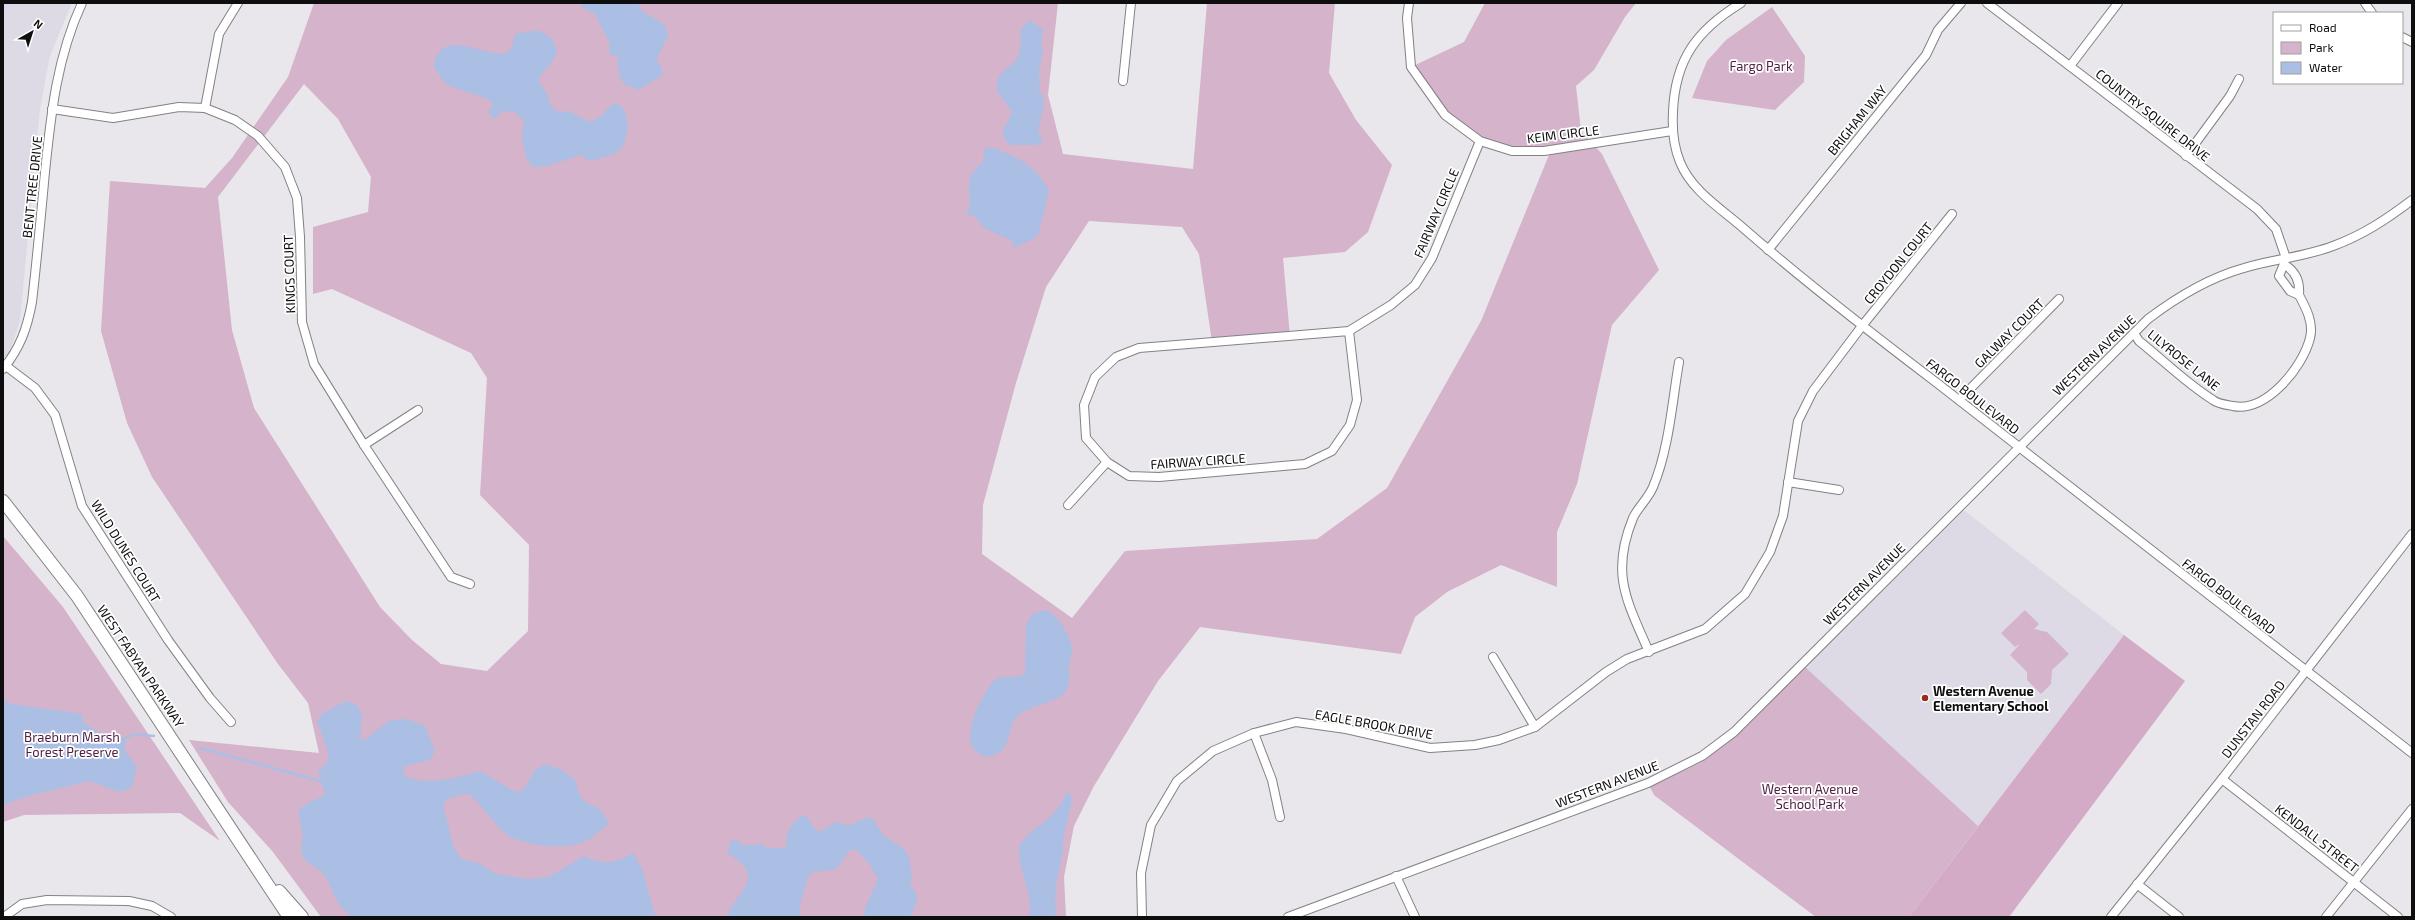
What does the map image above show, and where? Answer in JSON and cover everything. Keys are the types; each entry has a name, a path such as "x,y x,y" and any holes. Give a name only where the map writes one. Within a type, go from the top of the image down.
{"main road":[{"name":"WEST FABYAN PARKWAY","path":"3,501 78,596 246,854 289,917"},
{"name":"WEST FABYAN PARKWAY","path":"246,854 302,917"}],"street":[{"name":"BENT TREE DRIVE","path":"5,368 19,348 28,327 52,109 59,67 73,23 82,3"},
{"path":"205,108 219,34 238,3"},
{"path":"1122,81 1131,3"},
{"name":"KEIM CIRCLE","path":"1409,3 1408,18 1411,67 1445,115 1480,141 1512,151 1544,150 1672,131"},
{"name":"FARGO BOULEVARD","path":"1741,3 1723,14 1694,42 1682,64 1674,88 1672,131 1674,144 1681,165 1696,188 1768,250 1862,326 2412,753"},
{"name":"BRIGHAM WAY","path":"1768,250 1926,55 1938,30 1961,3"},
{"name":"COUNTRY SQUIRE DRIVE","path":"1987,3 2257,209 2276,229 2286,258"},
{"path":"2070,66 2118,3"},
{"path":"2365,3 2371,12"},
{"path":"2403,38 2412,42"},
{"path":"2186,156 2230,96 2239,79"},
{"name":"KINGS COURT","path":"52,109 113,118 179,107 205,108 235,120 258,136 285,166 297,198 300,237 302,322 314,364 364,445 450,577 470,584"},
{"name":"FAIRWAY CIRCLE","path":"1349,331 1357,400 1350,425 1332,450 1305,464 1159,477 1129,476 1107,462 1086,438 1084,405 1095,377 1116,356 1139,348 1349,331 1391,305 1415,285 1432,258 1480,141"},
{"name":"WESTERN AVENUE","path":"1288,917 1648,783 1702,756 1734,732 2018,446 2134,333 2174,299 2205,282 2244,268 2331,247 2362,234 2412,200"},
{"name":"CROYDON COURT","path":"1862,326 1952,214"},
{"name":"LILYROSE LANE","path":"2134,333 2139,341 2214,401 2235,407 2256,404 2278,389 2300,362 2310,338 2310,316 2299,295"},
{"name":"GALWAY COURT","path":"1959,400 2059,299"},
{"name":"EAGLE BROOK DRIVE","path":"1142,917 1141,873 1151,825 1177,782 1213,751 1254,733 1296,722 1346,729 1411,744 1450,748 1499,740 1535,727 1606,672 1627,659 1649,652 1705,629 1745,594 1770,552 1783,516 1798,421 1813,391 1862,326"},
{"path":"1649,652 1624,594 1622,554 1634,517 1653,488 1663,450 1679,362"},
{"name":"WILD DUNES COURT","path":"5,368 35,388 55,415 82,506 168,640 231,722"},
{"path":"364,445 418,410"},
{"path":"1068,505 1107,462"},
{"path":"1788,482 1839,490"},
{"name":"DUNSTAN ROAD","path":"2111,917 2222,779 2412,534"},
{"path":"1493,657 1535,727"},
{"path":"1254,733 1272,780 1280,817"},
{"name":"KENDALL STREET","path":"2222,779 2398,917"},
{"path":"2326,917 2412,809"},
{"path":"1396,876 1415,917"},
{"path":"2137,884 2179,917"},
{"path":"4,917 22,904 47,900 117,901 152,906 171,917"}],"shaded area":[{"path":"3,3 72,3 50,56 40,109 20,321 9,353 3,360"},
{"name":"Western Avenue Elementary School","path":"1961,508 2124,635 1909,917 1816,917 1654,795 1650,787 1702,762 1744,729"},
{"path":"2124,635 2185,681 2009,917 1909,917"}],"green space":[{"path":"314,3 1058,3 1048,95 1063,154 1193,169 1207,3 1335,3 1329,73 1356,120 1392,165 1368,232 1345,252 1283,258 1290,336 1212,342 1199,254 1182,227 1089,221 1046,287 1016,383 983,505 982,554 1072,618 1125,551 1317,539 1387,488 1481,321 1551,150 1512,151 1480,141 1445,115 1411,67 1464,42 1485,3 1636,3 1625,17 1594,70 1576,86 1581,131 1602,154 1659,270 1612,325 1577,484 1557,532 1557,587 1501,565 1447,592 1415,617 1401,654 1200,627 1158,681 1094,786 1074,826 1064,877 1066,917 321,917 273,852 228,802 189,740 319,753 308,703 278,664 152,477 127,423 101,331 110,181 205,188 232,158 288,77","holes":["304,84 338,119 371,177 368,212 313,227 313,294 332,289 471,353 487,378 480,495 529,545 528,631 487,671 441,664 412,640 380,607 254,408 232,330 218,197"]},
{"name":"Fargo Park","path":"1772,7 1805,56 1804,82 1775,110 1692,98 1707,61 1726,40"},
{"name":"Braeburn Marsh Forest Preserve","path":"3,536 63,607 220,841 180,813 24,815 3,822"},
{"path":"2025,610 2039,624 2034,629 2047,632 2069,654 2052,670 2051,684 2041,694 2027,680 2027,672 2010,655 2020,644 2015,647 2001,633"},
{"name":"Western Avenue School Park","path":"1805,667 1978,826 1909,917 1816,917 1654,795 1650,787 1702,762 1744,729"}],"water":[{"path":"582,3 638,3 642,11 665,25 668,36 656,61 660,64 663,75 639,90 624,84 619,75 617,56 609,54 610,45 595,14 582,7"},
{"path":"1029,20 1043,29 1041,46 1043,51 1039,71 1040,92 1043,96 1044,105 1038,131 1043,140 1037,145 1009,145 1005,139 1003,131 1012,112 997,91 997,84 1001,74 1015,61 1018,56 1020,49 1021,29"},
{"path":"536,30 550,37 556,50 556,55 539,81 548,95 550,105 557,111 570,112 590,122 600,117 612,104 619,105 626,115 627,123 626,139 620,150 593,161 587,160 581,155 547,166 533,167 526,158 522,137 524,121 515,112 503,111 494,119 488,112 493,105 488,99 452,87 445,83 434,67 438,54 446,47 456,45 502,54 511,49 516,34"},
{"path":"989,147 1016,157 1039,175 1049,191 1039,233 1035,238 1013,248 1012,241 984,228 976,217 966,213 970,201 969,183 971,177 975,170 983,162 984,150"},
{"path":"1045,610 1050,612 1059,620 1071,643 1072,650 1067,689 1054,700 1031,708 1019,715 1012,724 1006,746 998,754 992,756 981,755 972,747 970,739 973,718 977,708 987,689 996,679 1004,677 1018,677 1025,673 1026,625 1032,614"},
{"path":"3,700 11,704 83,714 83,722 99,733 126,738 125,751 137,767 132,788 119,792 90,781 32,795 3,805"},
{"path":"346,701 357,705 362,714 360,740 367,738 388,722 394,720 405,719 425,726 435,751 430,760 405,766 403,775 412,779 431,781 452,779 480,771 514,791 522,791 536,769 546,764 562,770 576,781 578,792 584,801 601,810 609,823 600,832 581,843 574,845 545,846 525,842 503,832 469,794 458,795 449,799 443,804 453,845 460,858 480,864 496,874 528,879 549,877 584,856 598,861 609,862 634,853 643,872 656,917 354,917 348,913 339,904 325,876 306,861 302,855 302,835 299,816 299,810 306,804 325,795 318,772 328,761 328,752 317,721 323,713"},
{"path":"1067,793 1070,793 1072,800 1063,839 1063,851 1056,886 1055,904 1057,911 1054,917 1029,917 1029,898 1021,867 1019,849 1024,838 1055,812"},
{"path":"803,815 819,832 838,821 842,824 850,825 868,817 873,819 884,836 903,848 909,857 912,875 910,884 917,897 911,917 864,917 865,908 878,879 868,862 856,850 850,850 838,867 833,870 813,872 809,875 800,904 800,917 727,917 743,890 748,876 746,869 739,861 727,853 731,840 738,841 743,845 762,844 767,848 786,848 788,833 791,825"}],"waterway":[{"path":"126,738 134,734 154,736"},
{"path":"200,748 320,781"}],"place":[{"name":"Western Avenue Elementary School","path":"1925,698"}]}
